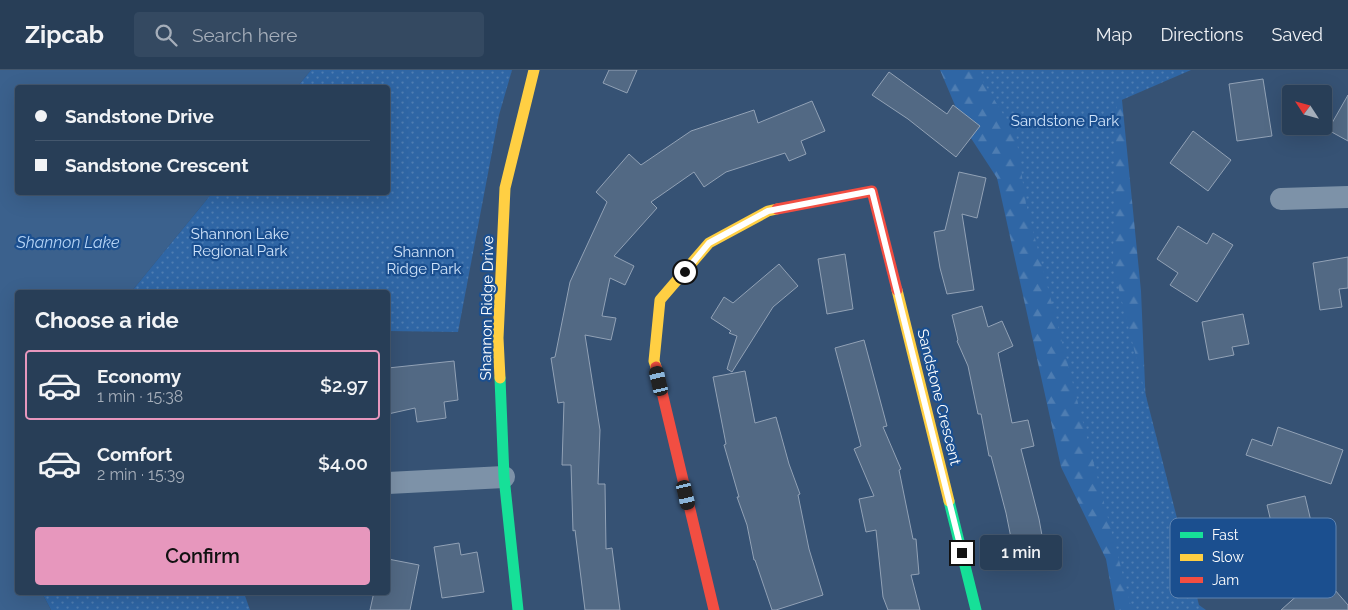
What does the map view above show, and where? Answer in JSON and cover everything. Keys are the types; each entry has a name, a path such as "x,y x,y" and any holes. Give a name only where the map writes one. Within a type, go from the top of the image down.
{"street":[{"name":"Shannon Ridge Drive","path":"518,610 504,477 498,338 505,188 534,70"},
{"name":"Sandstone Crescent","path":"714,610 654,362 660,300 709,243 768,211 872,191 976,610"},
{"path":"1280,199 1348,197"},
{"path":"390,483 504,477"}],"green space":[{"name":"Shannon Lake Regional Park","path":"311,70 512,70 499,115 458,332 390,331 390,290 133,290 210,195 390,195 390,85 299,85"},
{"name":"Sandstone Park","path":"940,70 1119,70 1141,291 1151,526 1170,564 1170,598 1187,598 1193,610 1115,610 1106,559 1061,467 997,178 965,129"},
{"name":"Sandstone Park","path":"976,70 1191,70 1117,102 1113,266 1177,518 1170,518 1170,598 1197,598 1199,605 1206,610 1132,610 1026,204 1016,135"},
{"path":"43,595 245,595 250,610 51,610"}],"water":[{"name":"Shannon Lake","path":"0,70 311,70 299,85 15,85 15,195 210,195 133,290 15,290 15,595 43,595 51,610 0,610"}],"building":[{"path":"609,70 637,70 627,93 603,83"},
{"path":"889,72 947,114 953,105 980,126 956,157 908,119 872,95"},
{"path":"1263,79 1272,136 1237,141 1229,84"},
{"path":"1348,95 1348,141 1332,132 1332,123"},
{"path":"812,101 825,131 801,141 806,154 789,161 785,153 726,172 704,187 694,172 651,202 657,208 614,256 634,266 625,285 610,278 602,316 616,318 611,340 585,335 600,430 598,484 605,484 606,549 612,548 620,610 585,610 575,530 573,531 571,465 562,465 564,402 558,403 551,358 555,357 570,282 607,202 596,192 629,154 641,165 691,131 754,110 758,123"},
{"path":"1193,131 1231,160 1208,191 1170,163"},
{"path":"959,172 986,178 977,218 962,214 974,290 947,294 940,268 934,232 945,230"},
{"path":"1178,226 1207,244 1213,233 1233,245 1197,302 1170,285 1178,273 1157,259"},
{"path":"845,254 853,309 827,314 818,259"},
{"path":"1348,257 1348,288 1339,289 1342,307 1320,310 1313,263"},
{"path":"779,264 798,286 773,307 732,372 727,369 737,336 729,333 731,331 711,318 724,297 733,303"},
{"path":"982,306 988,327 1002,321 1013,346 998,353 1012,423 1028,420 1034,446 1021,449 1039,519 1045,552 1015,558 1006,513 991,456 989,456 981,414 978,414 968,366 957,341 952,315"},
{"path":"1243,314 1249,344 1232,347 1234,355 1209,360 1202,322"},
{"path":"864,340 887,426 883,427 901,469 899,470 913,539 916,539 919,574 911,575 920,610 888,610 883,597 876,530 866,532 859,499 874,496 854,449 861,446 835,348"},
{"path":"454,361 458,400 444,402 446,418 417,422 415,408 390,414 390,368"},
{"path":"745,371 755,423 776,417 789,464 800,494 798,495 809,549 823,595 776,610 772,610 754,560 747,525 737,497 739,497 724,445 726,444 713,377"},
{"path":"1278,427 1343,450 1331,484 1246,455 1252,439 1272,446"},
{"path":"1305,496 1310,518 1270,518 1267,505"},
{"path":"459,543 461,555 477,552 484,592 442,598 434,547"},
{"path":"390,559 419,565 410,610 370,610 373,595 390,595"},
{"path":"1336,591 1348,605 1348,610 1281,610 1294,598 1336,598"}],"traffic: fast":[{"path":"500,378 504,477 518,610"},
{"path":"949,501 976,610"}],"traffic: slow":[{"path":"500,378 498,338 505,188 534,70"},
{"path":"656,367 654,361 660,300 709,243 768,211 777,209"},
{"path":"897,290 949,501"}],"traffic: jam":[{"path":"777,209 872,191 897,290"},
{"path":"656,367 714,610"}],"route":[{"path":"685,272 709,243 768,211 872,191 962,553"}],"park label":[{"name":"Shannon Ridge Park","path":"424,260"}]}
